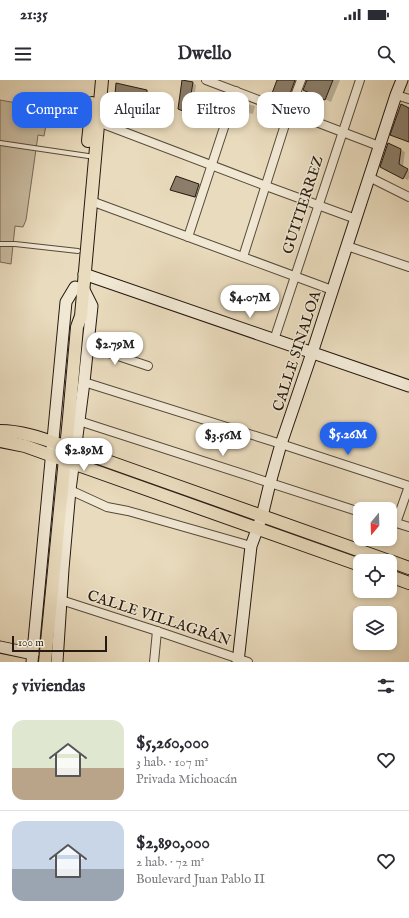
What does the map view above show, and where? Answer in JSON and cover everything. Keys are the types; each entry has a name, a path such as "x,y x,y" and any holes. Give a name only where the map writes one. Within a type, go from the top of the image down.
{"main road":[{"path":"45,662 71,448 77,327 73,316 79,288 84,274 91,201 94,80"},
{"path":"79,288 78,251 91,156 98,122 102,80"},
{"path":"0,431 10,431 31,436 71,448 370,554"},
{"path":"0,441 25,446 69,461 353,563"},
{"path":"397,564 409,568"},
{"path":"397,579 409,583"}],"street":[{"path":"206,80 257,99"},
{"path":"297,92 301,80"},
{"name":"GUITIERREZ","path":"274,340 360,80"},
{"name":"CALLE SINALOA","path":"241,661 251,546 262,516 281,444 356,220 396,94 402,80"},
{"path":"188,237 236,91"},
{"path":"396,94 409,100"},
{"path":"98,122 356,220"},
{"path":"324,125 379,146"},
{"path":"243,257 285,128"},
{"path":"370,177 409,197"},
{"path":"91,201 332,290"},
{"path":"347,246 409,267"},
{"path":"84,274 409,386"},
{"path":"0,647 32,658 66,302 79,288 92,306 79,421 71,448"},
{"path":"88,346 148,366"},
{"path":"84,382 409,486 397,513"},
{"path":"79,421 353,510"},
{"path":"57,662 70,490 69,461"},
{"path":"70,490 107,507 128,511 251,546"},
{"path":"397,524 409,528"},
{"name":"CALLE VILLAGRÁN","path":"61,600 157,631 241,661"},
{"path":"154,662 157,631"}],"lane":[{"path":"0,143 91,156"},
{"path":"0,244 15,244 78,251"}],"shaded area":[{"path":"0,100 12,102 12,128 45,128 44,136 38,135 26,220 23,227 15,226 11,264 0,262"}],"building":[{"path":"182,80 193,82 191,92 182,92 182,111 178,109"},
{"path":"277,80 295,80 291,92 272,92"},
{"path":"307,80 333,80 325,100 324,92 307,92 303,90"},
{"path":"116,83 147,90 147,92 115,92"},
{"path":"401,104 409,108 409,142 390,135"},
{"path":"388,143 401,149 399,164 408,169 403,179 380,167"},
{"path":"176,176 199,184 195,197 170,190"}]}
